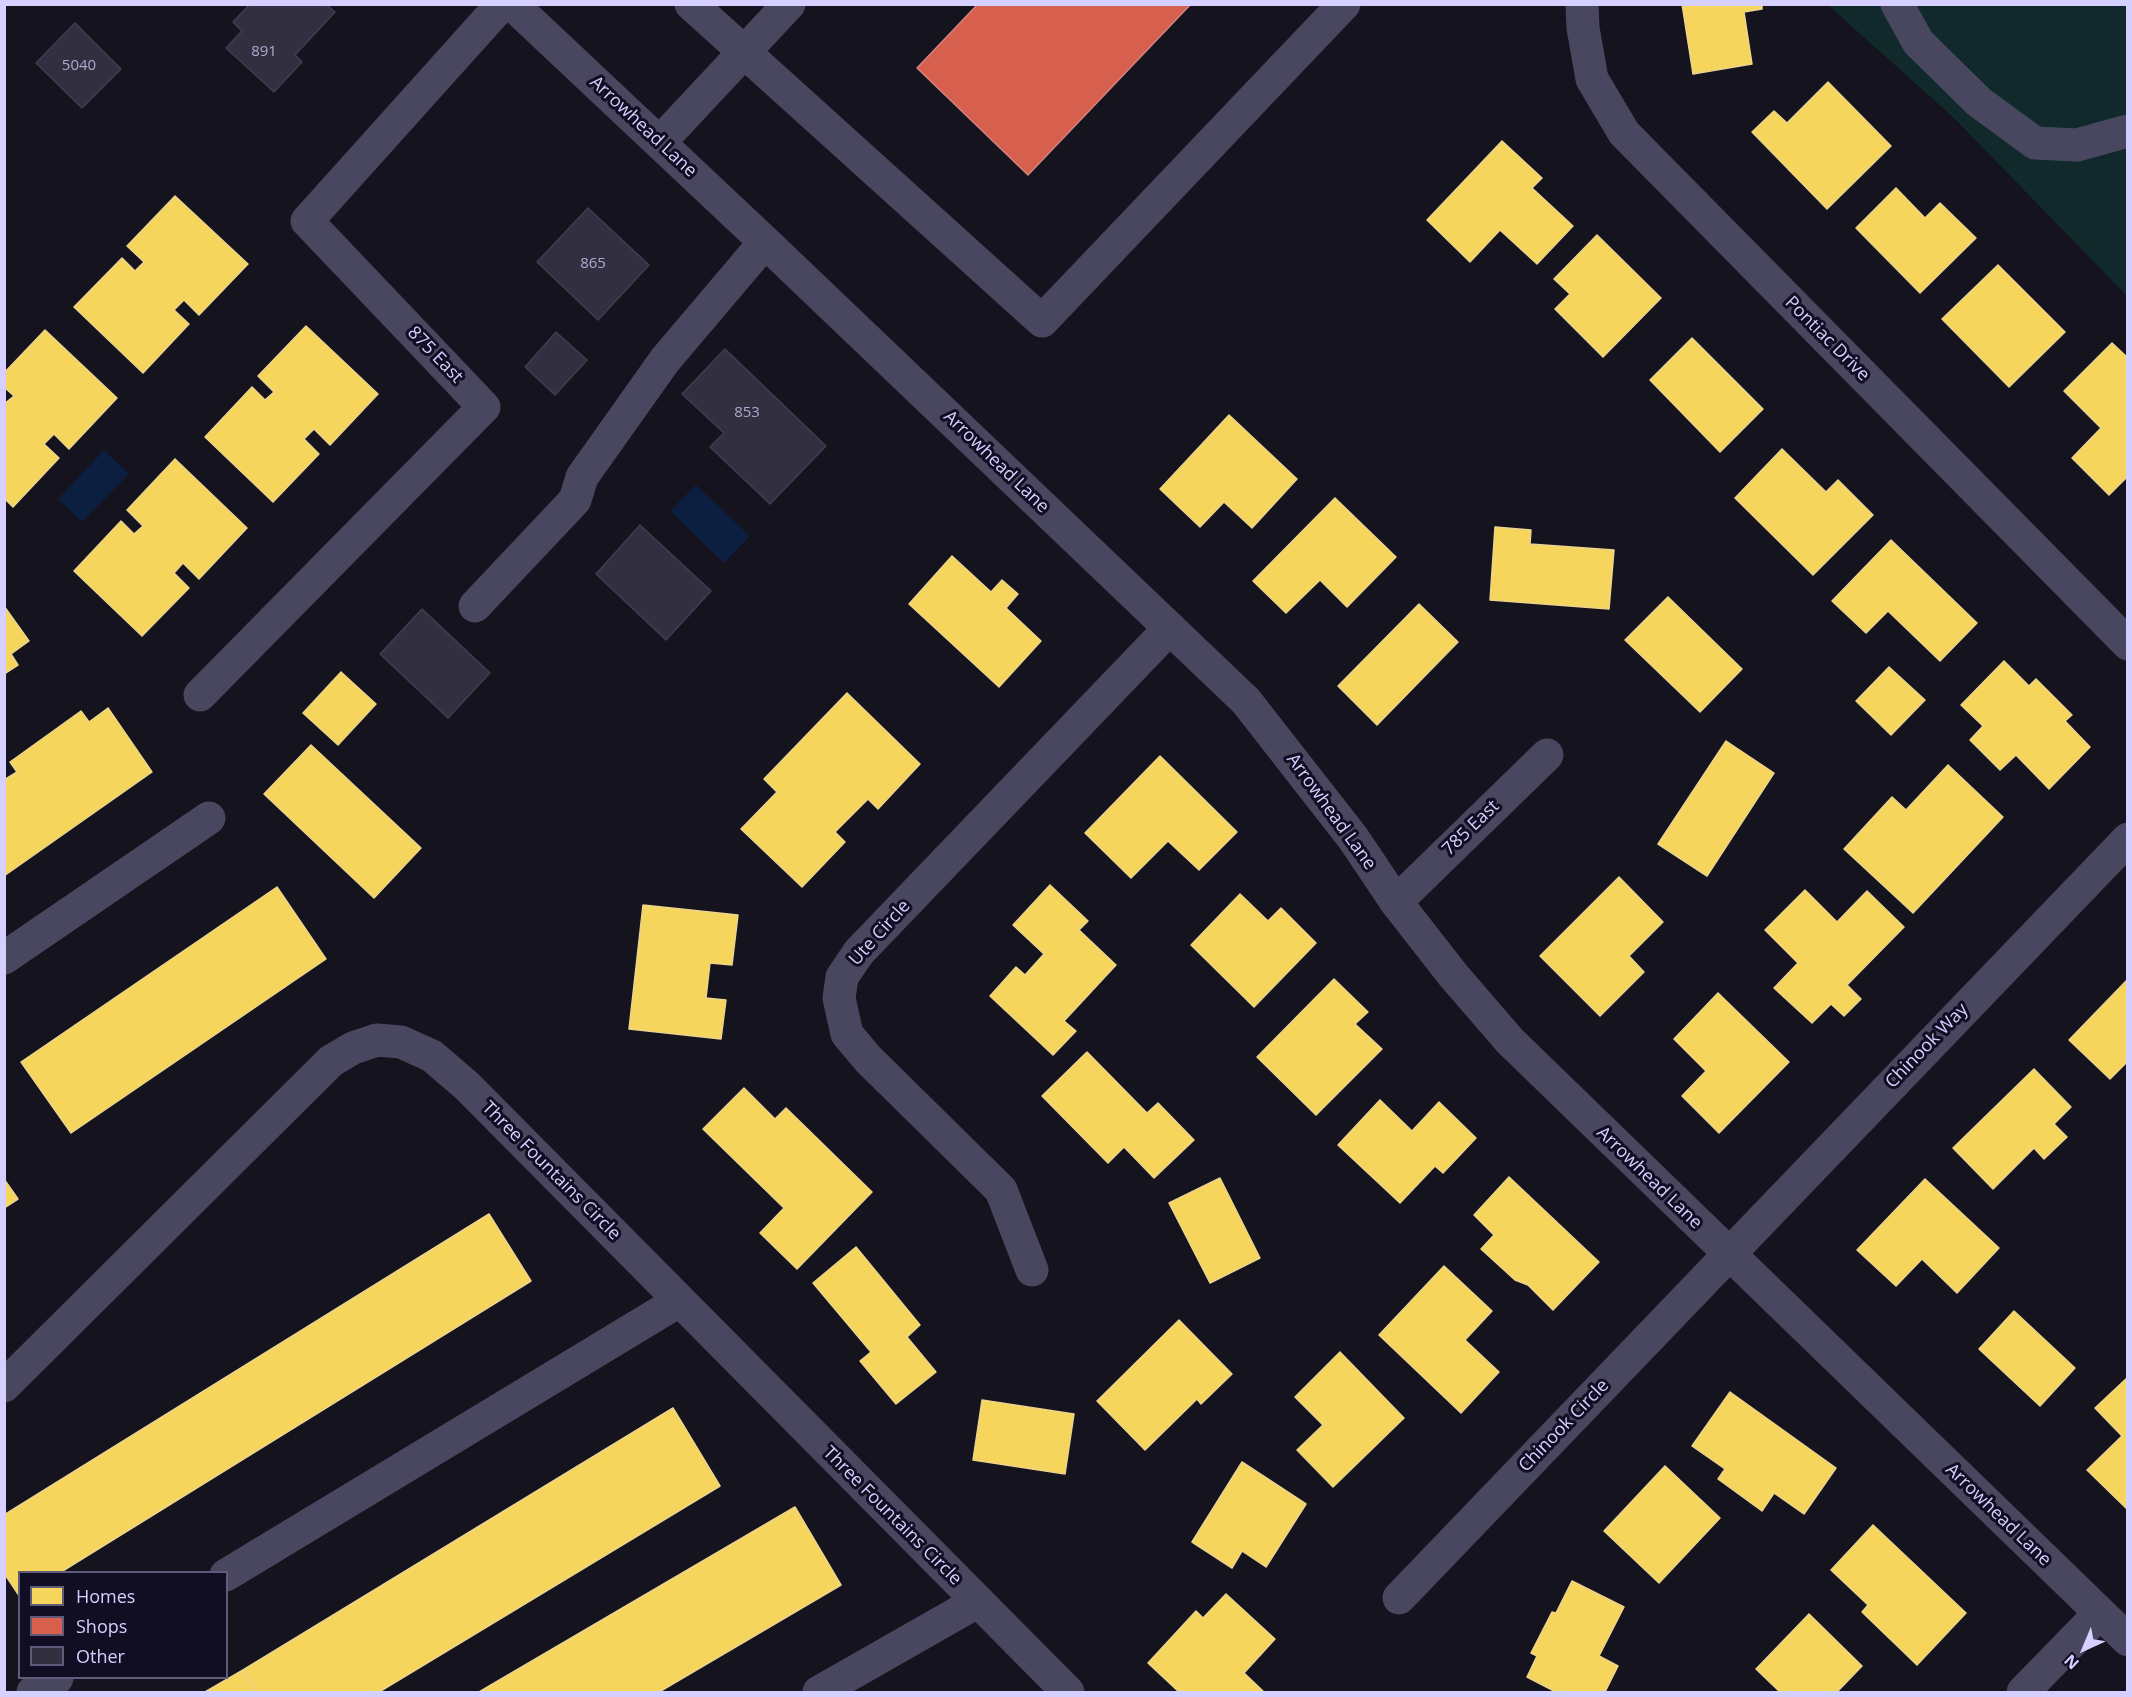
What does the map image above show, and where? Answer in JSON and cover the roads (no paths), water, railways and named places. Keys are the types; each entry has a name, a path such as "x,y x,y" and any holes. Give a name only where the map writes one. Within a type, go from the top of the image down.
{"street":[{"name":"875 East","path":"200,695 484,407 307,221 502,4"},
{"name":"Arrowhead Lane","path":"512,4 660,142 1246,701 1353,838 1395,902 1453,975 1510,1041 2127,1640"},
{"path":"691,4 1042,321 1344,4"},
{"path":"660,142 789,4"},
{"name":"Pontiac Drive","path":"1582,4 1582,28 1592,79 1624,133 2127,644"},
{"path":"1897,4 1918,42 1979,102 2035,143 2077,145 2127,131"},
{"path":"475,606 575,500 582,477 665,360 765,242"},
{"name":"Ute Circle","path":"1032,1270 1001,1190 868,1059 847,1034 839,998 842,976 859,952 1170,628"},
{"name":"785 East","path":"1395,902 1548,755"},
{"path":"4,958 209,818"},
{"name":"Chinook Way","path":"1727,1254 2127,839"},
{"name":"Three Fountains Circle","path":"4,1386 331,1061 353,1048 377,1040 401,1042 418,1048 451,1071 1068,1692"},
{"name":"Chinook Circle","path":"1399,1598 1727,1254"},
{"path":"228,1574 679,1301"},
{"path":"819,1692 977,1602"},
{"path":"2023,1692 2100,1613"},
{"path":"33,1692 54,1679"}],"water":[{"path":"104,450 129,474 82,522 58,499"},
{"path":"696,485 750,536 724,563 670,511"}]}
